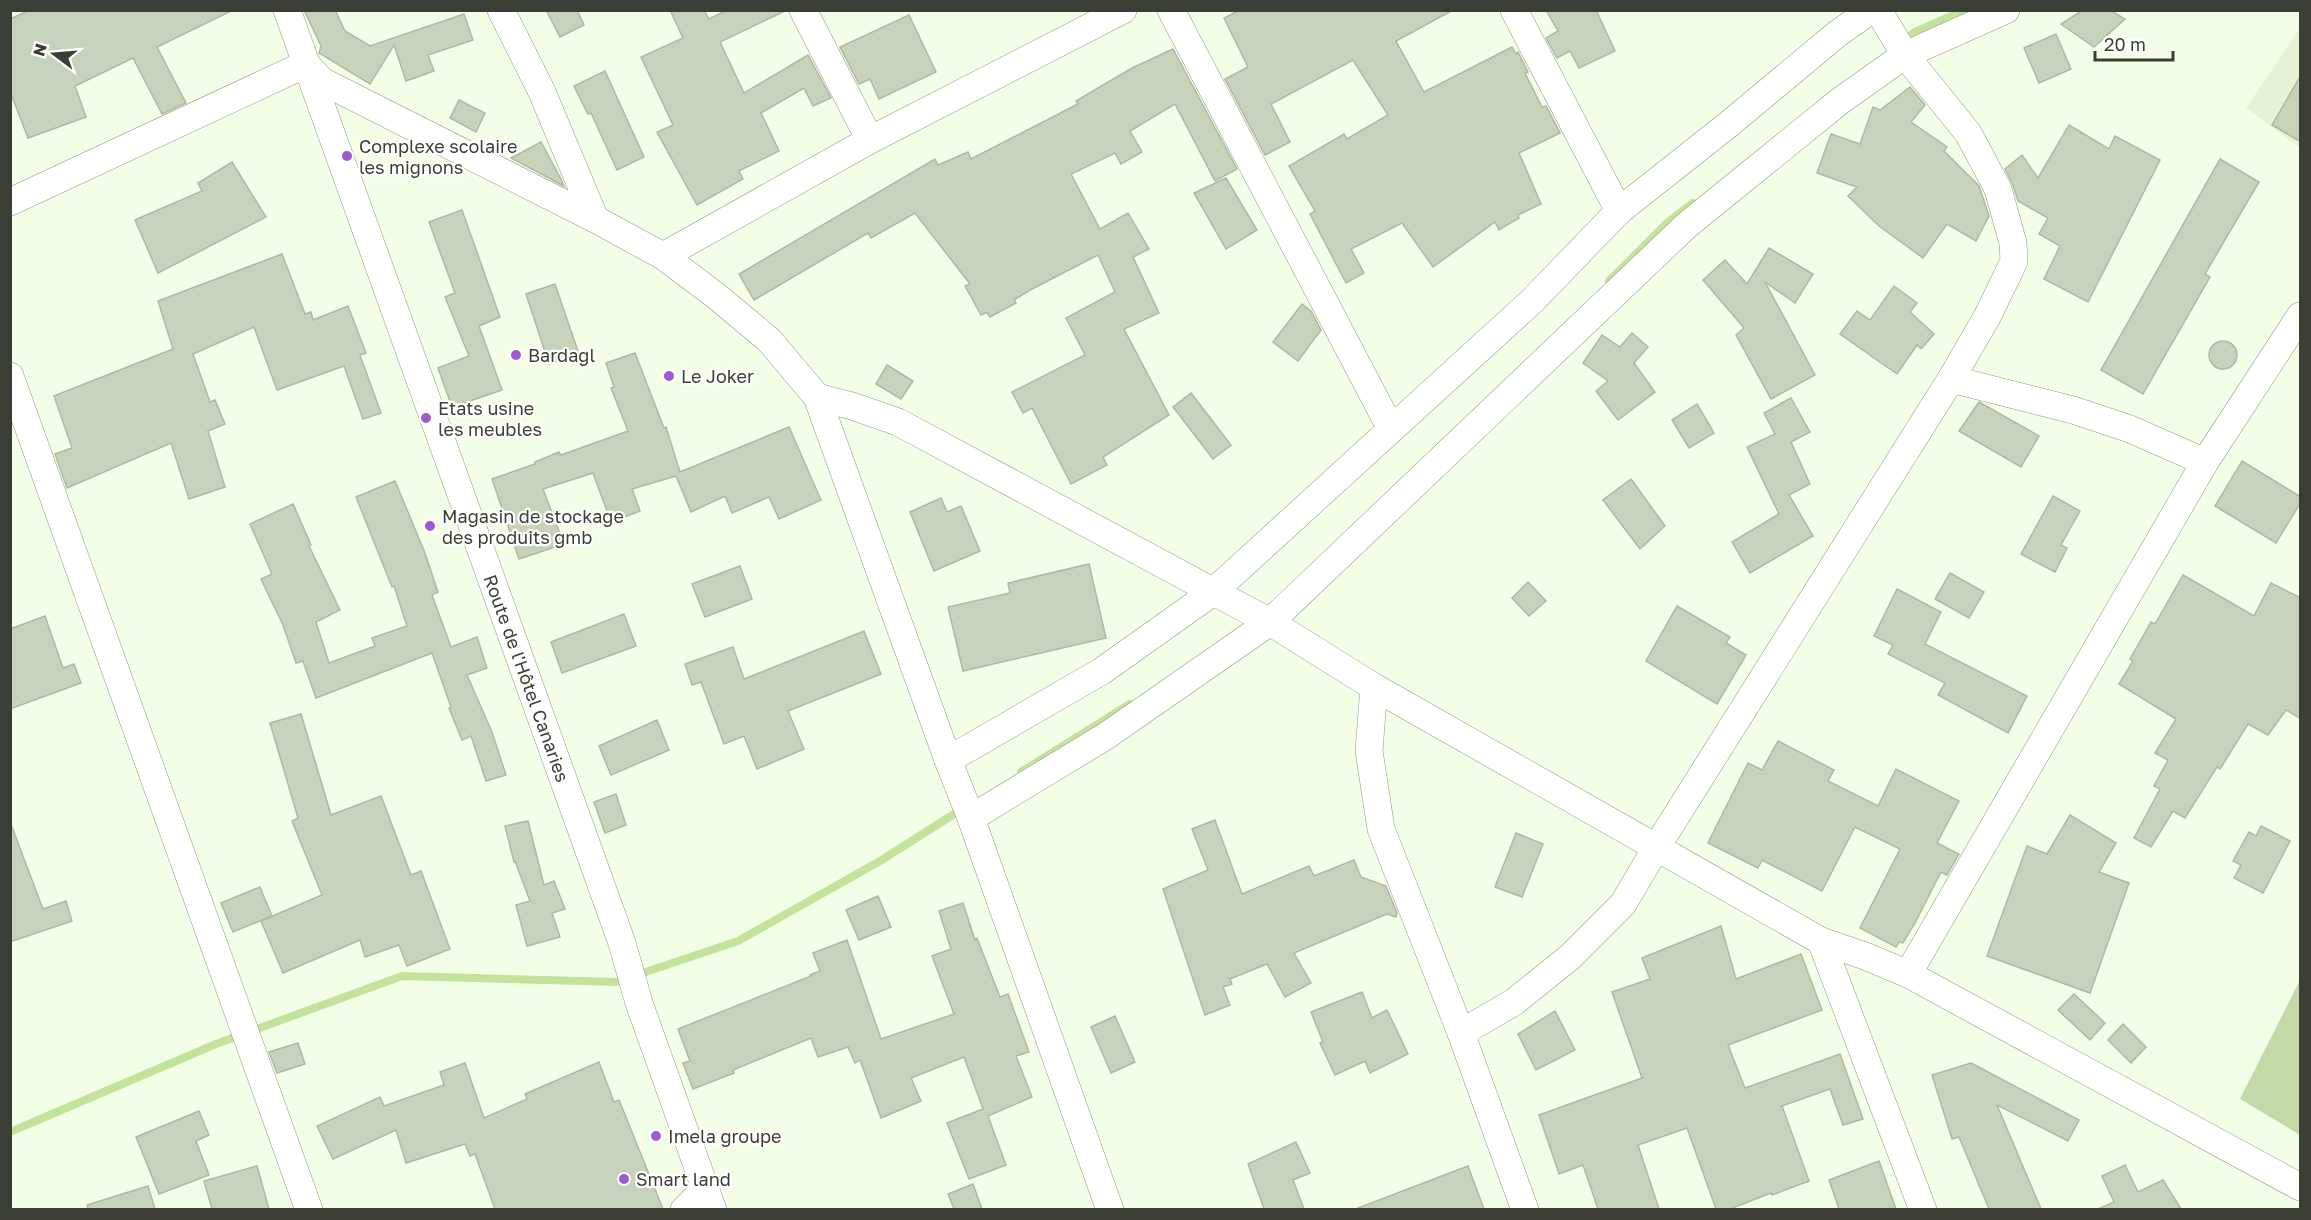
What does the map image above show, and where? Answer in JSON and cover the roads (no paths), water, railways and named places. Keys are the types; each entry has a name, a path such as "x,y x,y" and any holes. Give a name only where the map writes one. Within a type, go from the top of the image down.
{"street":[{"name":"Route de l'Hôtel Canaries","path":"287,10 622,943 639,1003 709,1199"},
{"path":"501,10 542,92 595,219"},
{"path":"803,10 870,140"},
{"path":"663,256 870,140 1123,10"},
{"path":"1172,10 1391,429"},
{"path":"1514,10 1619,211"},
{"path":"948,760 1102,671 1213,592 1532,301 1619,211 1837,34 1871,10"},
{"path":"1461,1033 1514,1002 1570,957 1623,904 1951,379 1987,317 2014,261 2013,243 1998,189 1968,133 1905,55 1878,10"},
{"path":"971,818 1106,736 1270,622 1687,225 1840,101 1905,55 2006,10"},
{"path":"10,202 306,64 322,81 595,219 663,256 715,294 768,340 816,397 971,818 1110,1209"},
{"path":"1908,974 2205,462 2301,316"},
{"path":"10,376 309,1209"},
{"path":"1951,379 2073,410 2130,429 2205,462"},
{"path":"816,397 852,406 898,422 1270,622 1374,687 1821,941 1908,974 2301,1187"},
{"path":"1374,687 1369,751 1381,829 1461,1033 1525,1209"},
{"path":"1821,941 1923,1209"},
{"path":"684,1209 709,1199"}],"waterway":[{"path":"1902,42 1915,32 1965,10"},
{"path":"1609,281 1667,223 1693,203"},
{"path":"1021,772 1130,704"},
{"path":"10,1132 216,1044 402,976 616,982 738,941 880,861 962,809"}],"place":[{"name":"Complexe scolaire les mignons","path":"347,156"},
{"name":"Bardagl","path":"516,355"},
{"name":"Le Joker","path":"669,376"},
{"name":"Etats usine les meubles","path":"426,418"},
{"name":"Magasin de stockage des produits gmb","path":"430,526"},
{"name":"Imela groupe","path":"656,1136"},
{"name":"Smart land","path":"624,1179"}]}
